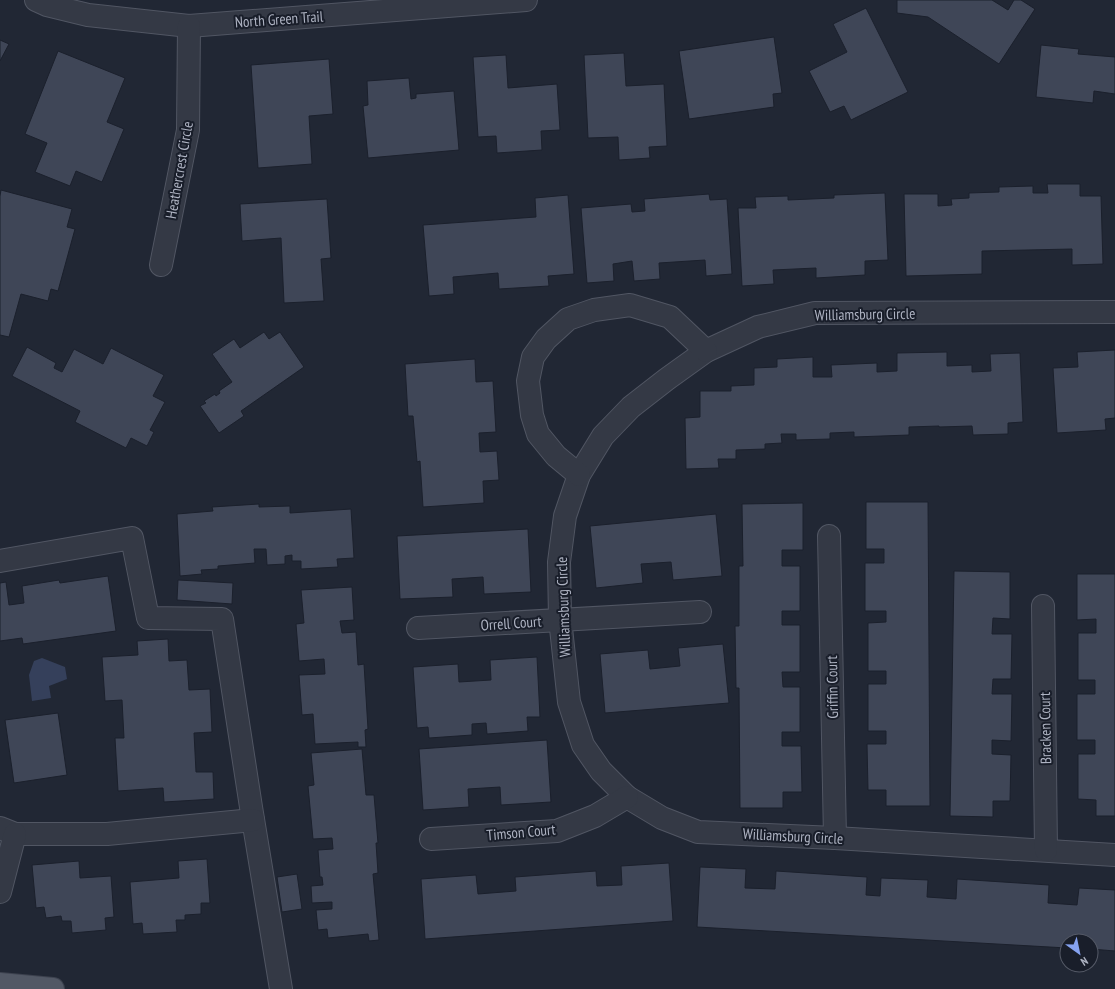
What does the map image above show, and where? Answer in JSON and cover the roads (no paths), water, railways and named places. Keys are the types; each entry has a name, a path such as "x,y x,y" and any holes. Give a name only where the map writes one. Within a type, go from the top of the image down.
{"main road":[{"path":"0,984 53,989"}],"street":[{"name":"North Green Trail","path":"36,0 47,5 88,15 189,26 526,0"},
{"name":"Heathercrest Circle","path":"161,265 188,130 189,26"},
{"path":"579,475 556,456 538,434 532,415 528,381 533,357 546,339 568,319 594,310 630,305 670,317 706,351"},
{"name":"Williamsburg Circle","path":"1115,312 815,313 758,327 706,351 667,378 631,407 603,436 579,475 565,516 559,562 560,619 569,702 583,745 601,771 627,797 662,818 698,832 835,838 1115,855"},
{"name":"Griffin Court","path":"829,536 835,838"},
{"path":"0,561 132,538 148,618 222,619 253,820 282,989"},
{"name":"Bracken Court","path":"1043,606 1046,850"},
{"name":"Orrell Court","path":"418,628 700,612"},
{"name":"Timson Court","path":"431,839 557,831 595,816 627,797"},
{"path":"0,892 8,831 107,834 253,820"}],"water":[{"path":"42,658 65,667 67,679 49,686 51,698 32,701 29,675 34,661"}]}
